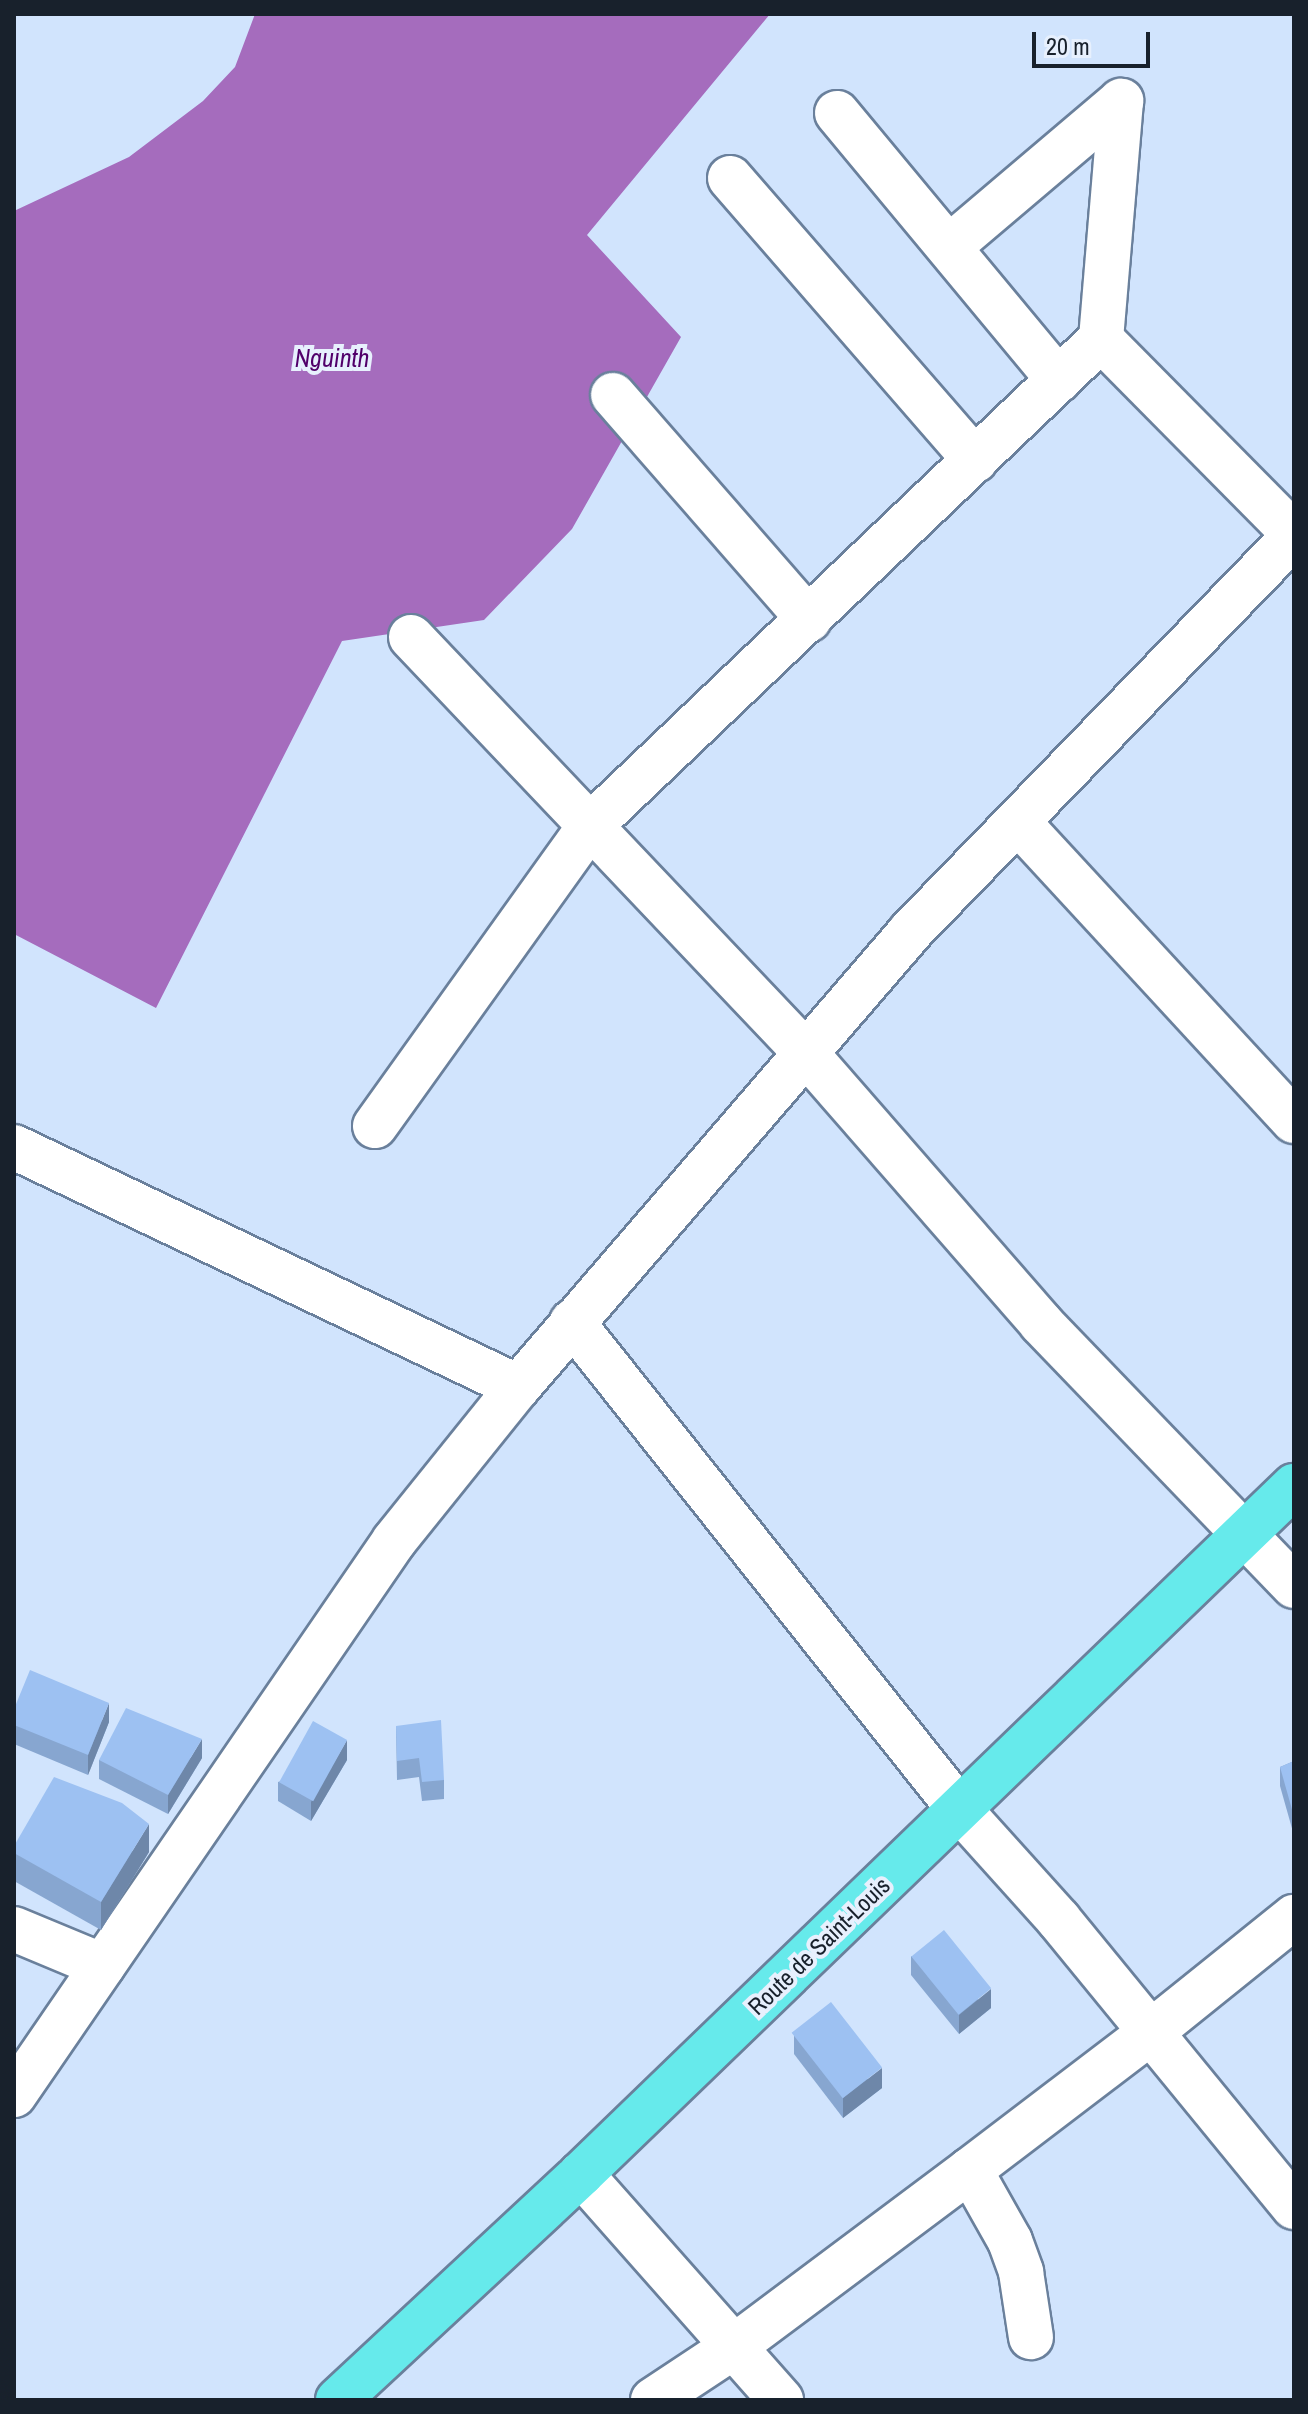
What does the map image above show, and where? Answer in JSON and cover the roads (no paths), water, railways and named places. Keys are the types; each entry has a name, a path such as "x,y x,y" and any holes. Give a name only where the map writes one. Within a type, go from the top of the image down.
{"main road":[{"name":"Route de Saint-Louis","path":"338,2400 581,2174 1294,1486"}],"street":[{"path":"375,1126 590,826 1101,339 1121,101 949,247"},
{"path":"837,113 1059,380"},
{"path":"730,178 975,460"},
{"path":"14,2095 394,1541 518,1387 804,1051 911,931 1294,535 1101,339"},
{"path":"613,395 809,620"},
{"path":"411,637 804,1051 1041,1323 1294,1586"},
{"path":"1018,822 1294,1121"},
{"path":"14,1147 518,1387"},
{"path":"572,1322 960,1810 1059,1920 1294,2207"},
{"path":"653,2400 732,2348 970,2170 1151,2032 1294,1917"},
{"path":"14,1929 103,1966"},
{"path":"970,2170 1010,2241 1021,2272 1031,2337"},
{"path":"581,2174 781,2400"}],"water":[{"name":"Nguinth","path":"255,14 770,14 587,235 681,337 572,529 484,620 342,641 156,1008 14,934 14,211 129,157 203,101 235,67"}]}
